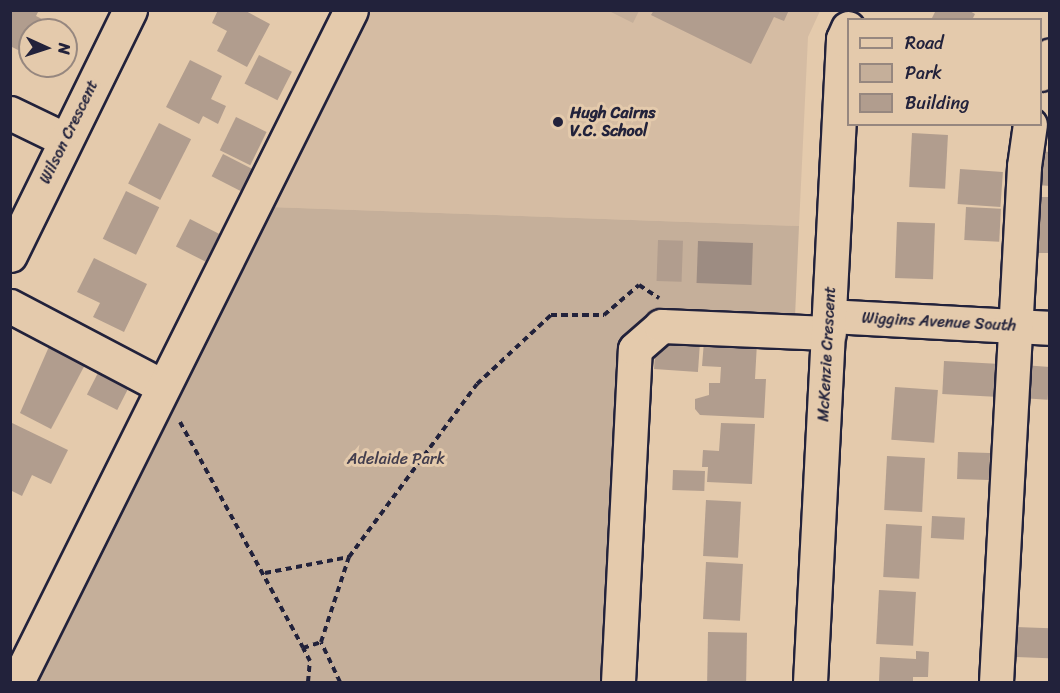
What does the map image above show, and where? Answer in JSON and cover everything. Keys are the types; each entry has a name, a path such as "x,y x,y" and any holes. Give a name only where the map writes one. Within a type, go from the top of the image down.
{"street":[{"name":"Wilson Crescent","path":"10,255 64,139 130,10"},
{"path":"17,682 162,386 351,10"},
{"name":"McKenzie Crescent","path":"810,682 843,39 847,32"},
{"path":"1042,72 1050,54"},
{"path":"10,113 64,139"},
{"path":"996,682 1014,326 1024,166 1030,126"},
{"path":"10,306 162,386"},
{"name":"Wiggins Avenue South","path":"661,326 829,325 1050,328"},
{"path":"618,682 635,349 661,326"}],"path":[{"path":"340,682 321,642 349,556 477,384 551,315 604,315 639,285 662,300 661,326"},
{"path":"162,386 190,446 264,573 310,661 308,682"},
{"path":"264,573 349,556"},
{"path":"303,648 321,642"}],"shaded area":[{"name":"Hugh Cairns V.C. School","path":"367,11 820,11 808,37 799,226 270,207"},
{"path":"698,241 753,243 752,285 697,283"}],"green space":[{"path":"609,11 639,11 633,23"},
{"name":"Adelaide Park","path":"270,207 799,226 795,317 647,313 626,340 609,682 36,682"}],"building":[{"path":"10,10 39,10 36,16 40,18 18,18 18,50 10,46"},
{"path":"218,10 244,10 270,24 247,67 217,51 227,31 212,23"},
{"path":"654,10 789,10 784,21 774,17 751,64 651,15"},
{"path":"936,10 968,10 975,14 973,18 932,18"},
{"path":"259,55 292,72 277,100 244,84"},
{"path":"190,60 222,76 211,99 226,106 218,124 203,116 199,124 166,107"},
{"path":"236,117 267,132 250,165 220,150"},
{"path":"159,123 191,139 160,200 128,184"},
{"path":"912,133 948,135 945,189 909,187"},
{"path":"1039,151 1050,152 1050,186 1037,185"},
{"path":"223,154 252,169 241,191 212,176"},
{"path":"960,169 1003,172 1000,207 958,204"},
{"path":"126,191 159,207 136,255 103,239"},
{"path":"1041,197 1050,197 1050,253 1038,253"},
{"path":"966,207 1001,209 999,242 964,240"},
{"path":"190,219 219,234 205,262 176,247"},
{"path":"897,222 935,223 933,279 895,278"},
{"path":"658,240 683,241 682,282 657,281"},
{"path":"94,258 147,284 124,332 93,317 100,303 77,292"},
{"path":"656,341 700,344 698,372 654,369"},
{"path":"704,341 757,343 755,379 766,379 764,418 700,415 695,409 695,399 709,395 709,383 720,383 721,367 702,366"},
{"path":"51,342 87,361 51,429 20,413"},
{"path":"944,361 996,364 994,397 942,394"},
{"path":"1023,365 1050,367 1048,400 1021,398"},
{"path":"101,367 131,382 117,410 87,395"},
{"path":"895,387 938,390 934,443 891,440"},
{"path":"10,422 68,450 51,484 32,475 22,496 10,490"},
{"path":"721,423 755,424 752,484 707,482 708,467 702,467 703,450 719,451"},
{"path":"958,452 990,453 989,480 957,479"},
{"path":"887,456 925,458 922,512 884,510"},
{"path":"673,470 705,471 704,491 672,490"},
{"path":"706,500 741,502 738,558 703,556"},
{"path":"932,516 965,518 964,540 931,538"},
{"path":"886,524 922,526 919,579 883,577"},
{"path":"706,562 743,564 740,621 703,619"},
{"path":"879,590 916,592 913,646 876,644"},
{"path":"1014,627 1050,628 1049,658 1013,657"},
{"path":"708,632 747,633 746,682 707,682"},
{"path":"916,651 929,652 928,677 913,677 913,682 879,682 880,657 916,659"}],"place":[{"name":"Hugh Cairns V.C. School","path":"558,122"}]}
